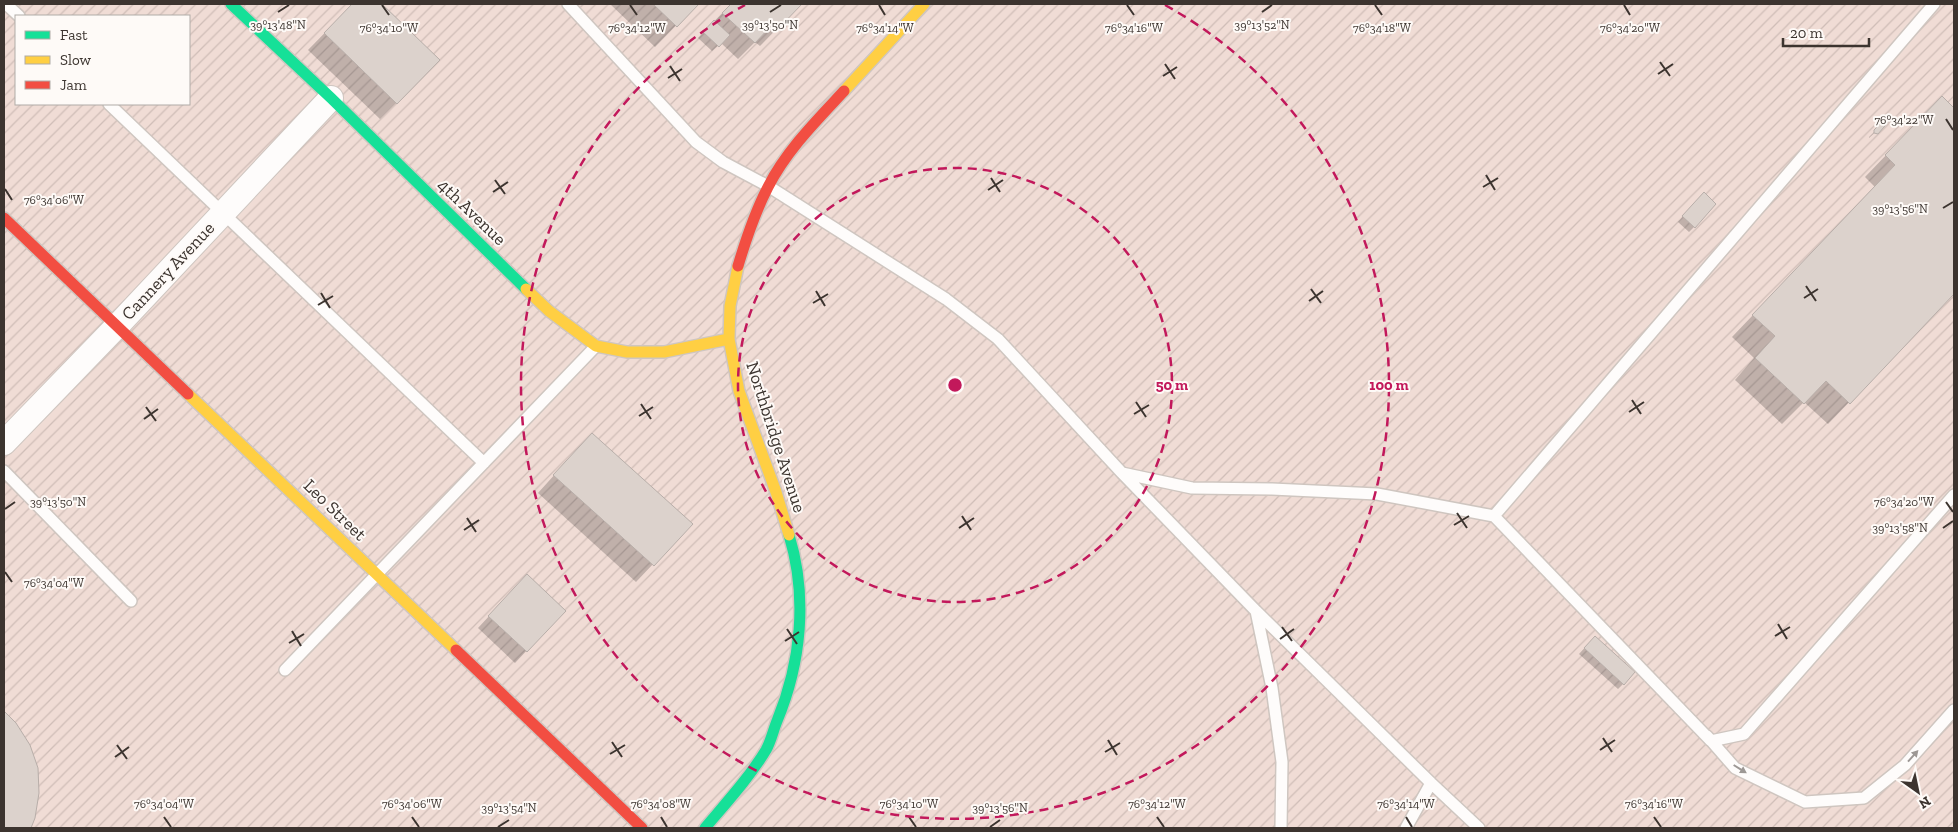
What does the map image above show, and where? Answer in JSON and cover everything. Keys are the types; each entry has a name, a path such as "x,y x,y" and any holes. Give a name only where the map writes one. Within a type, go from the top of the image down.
{"street":[{"name":"4th Avenue","path":"231,4 331,98 549,311 596,346 628,352 664,352 729,339"},
{"name":"Northbridge Avenue","path":"705,828 730,799 766,749 788,695 800,645 800,595 792,544 776,492 740,391 729,339 730,306 737,269 749,232 768,186 801,138 924,4"},
{"name":"Cannery Avenue","path":"4,443 118,325 331,98"},
{"name":"Leo Street","path":"4,218 642,828"}],"lane":[{"path":"6,4 18,15"},
{"path":"568,4 696,142 723,162 768,186 946,299 998,338 1122,473 1256,611 1479,828"},
{"path":"1494,516 1934,4"},
{"path":"110,105 484,463"},
{"path":"285,670 596,346"},
{"path":"4,471 130,601"},
{"path":"1122,473 1192,488 1272,489 1377,494 1494,516 1706,734 1735,768 1805,802 1864,798 1905,765 1954,710"},
{"path":"1706,734 1711,740 1744,734 1954,495"},
{"path":"1256,611 1272,688 1282,762 1281,828"},
{"path":"1406,828 1431,783"}],"shaded area":[{"path":"4,4 1954,4 1954,828 4,828"}],"building":[{"path":"352,4 382,4 440,60 397,104 324,33"},
{"path":"653,4 699,4 677,27"},
{"path":"731,4 802,4 777,30 771,26 755,43 722,13"},
{"path":"714,20 730,35 719,47 703,32"},
{"path":"1942,96 1954,108 1954,294 1850,404 1826,381 1804,404 1755,358 1775,336 1752,315 1895,165 1885,155"},
{"path":"1887,117 1890,117 1890,120 1878,134 1874,133 1874,130"},
{"path":"1704,192 1716,204 1695,228 1682,216"},
{"path":"592,433 693,524 654,566 553,475"},
{"path":"527,574 566,611 527,652 488,616"},
{"path":"1595,636 1635,672 1624,685 1584,648"},
{"path":"4,711 16,723 30,745 38,768 39,793 35,818 31,828 4,828"}],"traffic: fast":[{"path":"231,4 331,98 526,289"},
{"path":"705,828 745,780 766,750 792,676 799,630 800,606 799,582 789,535"}],"traffic: slow":[{"path":"844,91 924,4"},
{"path":"738,266 730,306 729,339 739,391 776,492 789,535"},
{"path":"526,289 549,311 596,346 627,352 664,352 729,339"},
{"path":"188,394 456,650"}],"traffic: jam":[{"path":"738,266 763,196 775,174 803,136 844,91"},
{"path":"4,218 188,394"},
{"path":"456,650 642,828"}]}
